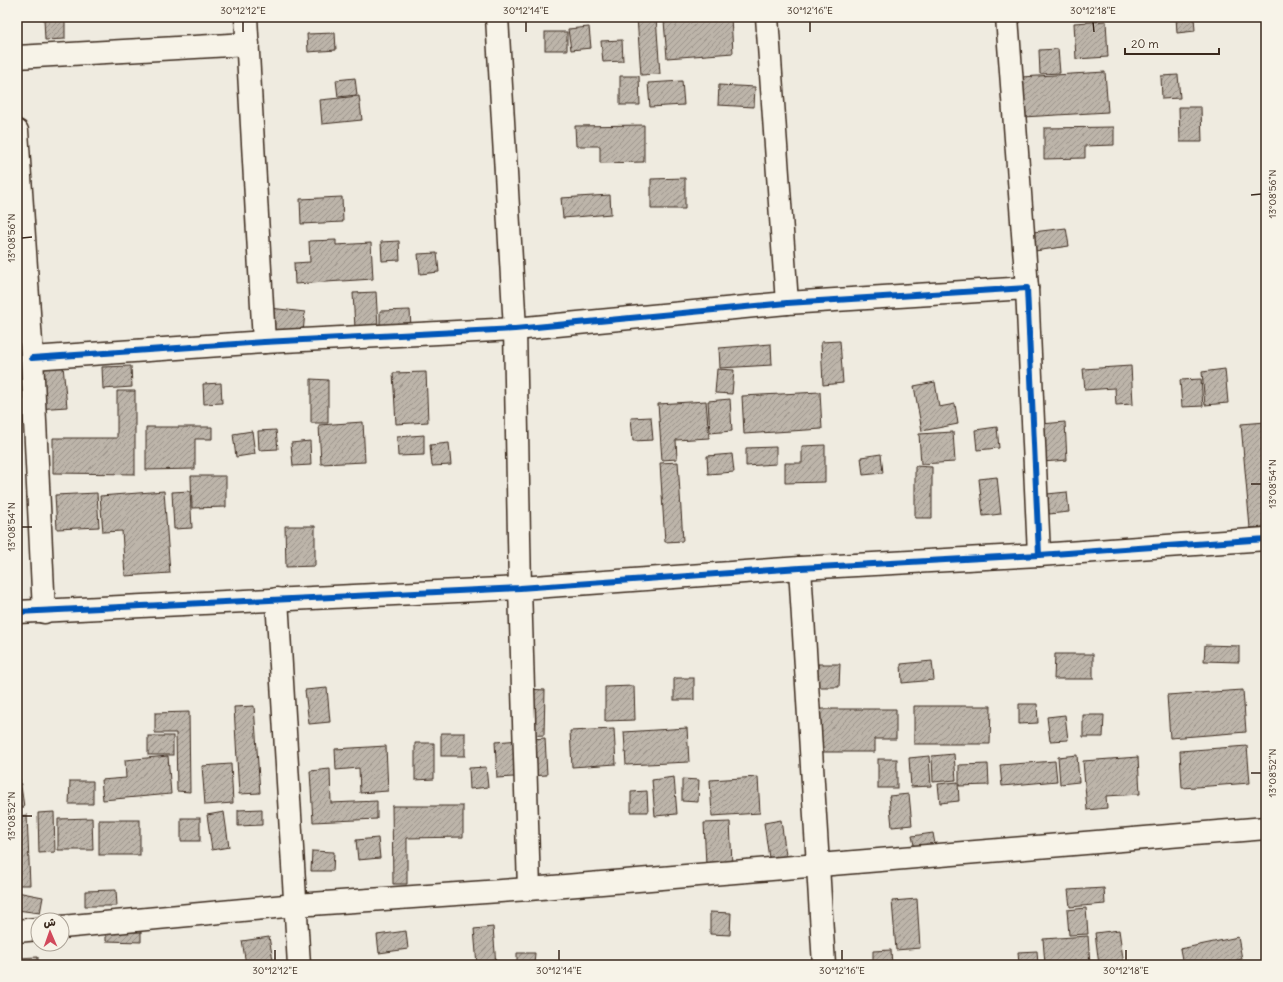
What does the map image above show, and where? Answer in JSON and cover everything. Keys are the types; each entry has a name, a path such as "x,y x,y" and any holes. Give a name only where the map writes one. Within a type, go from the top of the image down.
{"street":[{"path":"246,17 264,342"},
{"path":"497,17 515,329 520,588 529,889"},
{"path":"767,17 787,303"},
{"path":"1007,17 1027,288 1039,555"},
{"path":"17,57 248,44"},
{"path":"17,131 32,358 44,612"},
{"path":"32,358 264,342 515,329 787,303 1027,288"},
{"path":"17,612 44,612 277,599 520,588 800,568 1039,555 1266,539"},
{"path":"800,568 824,965"},
{"path":"277,599 299,965"},
{"path":"70,926 296,904 529,889 1266,828"},
{"path":"17,931 30,930"}],"building":[{"path":"335,17 352,17 352,18 335,19"},
{"path":"637,17 656,17 660,74 641,75"},
{"path":"731,17 733,53 667,58 664,21"},
{"path":"1176,17 1194,17 1195,31 1177,33"},
{"path":"44,19 65,19 65,39 45,40"},
{"path":"1106,21 1108,57 1076,59 1074,23"},
{"path":"589,27 591,48 571,50 568,29"},
{"path":"545,32 567,32 567,50 545,50"},
{"path":"335,33 336,50 308,52 307,34"},
{"path":"622,40 623,61 603,62 601,41"},
{"path":"1058,49 1060,73 1040,74 1039,50"},
{"path":"1105,72 1108,112 1023,117 1021,77"},
{"path":"1178,75 1180,98 1162,99 1161,76"},
{"path":"620,76 639,76 640,105 620,105"},
{"path":"355,78 357,95 338,97 336,80"},
{"path":"682,81 684,105 650,107 648,83"},
{"path":"719,85 755,87 754,107 718,105"},
{"path":"359,96 362,120 322,124 320,100"},
{"path":"1179,107 1201,107 1202,142 1180,142"},
{"path":"644,125 644,162 600,163 600,146 576,146 575,126"},
{"path":"1114,127 1114,145 1085,146 1085,158 1044,159 1044,128"},
{"path":"685,178 685,209 651,209 651,179"},
{"path":"610,195 611,214 563,218 561,198"},
{"path":"342,197 343,222 301,224 300,199"},
{"path":"1066,228 1069,246 1035,251 1033,232"},
{"path":"336,240 336,245 371,243 373,279 295,284 294,263 310,262 309,241"},
{"path":"399,241 400,260 382,261 381,242"},
{"path":"437,253 439,272 420,274 418,254"},
{"path":"376,292 378,327 355,328 353,293"},
{"path":"270,308 305,312 303,333 268,329"},
{"path":"410,310 411,328 380,329 380,311"},
{"path":"840,341 843,383 823,385 821,342"},
{"path":"771,344 772,365 720,368 719,348"},
{"path":"63,366 67,407 36,409 33,368"},
{"path":"131,366 132,387 103,389 102,367"},
{"path":"1131,366 1133,404 1116,405 1115,388 1085,390 1083,369"},
{"path":"717,369 734,370 732,394 715,393"},
{"path":"1225,369 1228,403 1205,405 1202,372"},
{"path":"426,372 428,422 396,424 393,373"},
{"path":"311,379 328,380 328,423 311,423"},
{"path":"1201,379 1203,406 1182,407 1180,380"},
{"path":"935,382 939,407 955,404 958,424 922,431 914,386"},
{"path":"221,383 222,403 204,404 203,384"},
{"path":"117,391 135,391 135,474 53,473 53,438 117,438"},
{"path":"820,392 822,429 744,434 742,396"},
{"path":"730,399 732,431 710,433 708,401"},
{"path":"706,401 709,438 676,440 677,459 662,460 658,404"},
{"path":"651,417 653,440 633,441 631,418"},
{"path":"363,422 365,462 321,464 319,425"},
{"path":"1065,422 1067,460 1043,462 1041,424"},
{"path":"1266,422 1266,527 1250,528 1241,424"},
{"path":"146,427 212,427 212,439 195,439 195,469 146,470"},
{"path":"997,427 999,448 977,450 975,430"},
{"path":"276,430 278,449 259,450 258,431"},
{"path":"252,431 255,454 236,457 233,434"},
{"path":"953,432 955,462 921,464 919,434"},
{"path":"424,435 424,455 398,456 397,437"},
{"path":"310,441 311,465 293,466 291,443"},
{"path":"449,443 451,465 432,466 430,445"},
{"path":"825,445 825,482 785,483 785,463 802,463 802,446"},
{"path":"776,447 776,464 746,466 746,448"},
{"path":"732,454 734,472 708,474 707,456"},
{"path":"881,454 883,473 863,475 861,457"},
{"path":"678,462 683,541 665,542 660,463"},
{"path":"915,466 932,467 932,518 915,518"},
{"path":"191,476 226,476 226,507 192,508"},
{"path":"997,477 1001,514 983,516 979,479"},
{"path":"164,491 170,573 125,576 122,531 103,532 100,496"},
{"path":"190,491 192,528 174,529 172,492"},
{"path":"1067,492 1069,512 1049,514 1047,494"},
{"path":"97,493 99,527 57,529 55,495"},
{"path":"285,526 315,526 315,566 286,567"},
{"path":"1205,645 1239,646 1239,662 1204,661"},
{"path":"1055,654 1093,654 1093,679 1054,679"},
{"path":"932,661 934,680 902,683 901,664"},
{"path":"818,664 840,664 839,687 817,687"},
{"path":"674,678 694,678 694,700 674,700"},
{"path":"634,686 635,720 605,721 605,687"},
{"path":"327,688 330,722 309,724 305,690"},
{"path":"525,689 545,690 544,735 526,736"},
{"path":"1243,690 1246,732 1170,738 1167,695"},
{"path":"1019,704 1037,704 1038,723 1019,724"},
{"path":"254,706 260,793 239,794 234,707"},
{"path":"914,706 991,706 990,744 914,744"},
{"path":"820,709 896,709 896,739 875,739 875,752 821,752"},
{"path":"189,712 190,792 177,791 176,733 155,733 155,713"},
{"path":"1065,715 1068,740 1050,741 1047,717"},
{"path":"1083,715 1104,715 1103,737 1083,737"},
{"path":"687,728 689,762 626,765 624,732"},
{"path":"614,729 616,764 572,767 570,731"},
{"path":"441,733 465,733 465,756 441,756"},
{"path":"148,736 173,736 173,755 148,755"},
{"path":"545,738 547,775 497,778 495,742"},
{"path":"415,743 434,743 434,779 415,780"},
{"path":"386,746 388,791 360,793 359,768 336,770 335,749"},
{"path":"1247,746 1250,783 1182,788 1180,751"},
{"path":"954,754 956,780 933,782 932,756"},
{"path":"1077,755 1079,782 1060,784 1058,757"},
{"path":"168,756 171,794 103,800 101,780 126,778 125,760"},
{"path":"929,756 931,786 911,787 909,758"},
{"path":"1138,757 1140,794 1106,796 1107,808 1087,810 1083,761"},
{"path":"878,759 897,759 897,788 878,788"},
{"path":"1055,761 1057,781 1002,786 1000,765"},
{"path":"231,764 233,803 205,805 202,766"},
{"path":"988,764 989,785 959,786 959,765"},
{"path":"486,767 488,787 470,789 469,768"},
{"path":"330,769 331,803 377,801 377,819 313,822 310,771"},
{"path":"674,777 677,814 655,816 652,780"},
{"path":"758,777 760,813 712,816 710,780"},
{"path":"20,779 24,807 17,808 17,780"},
{"path":"682,779 699,780 698,802 682,801"},
{"path":"70,781 93,781 93,804 69,804"},
{"path":"958,782 959,801 940,803 938,784"},
{"path":"647,791 648,812 631,812 631,792"},
{"path":"909,794 912,825 892,827 889,796"},
{"path":"392,806 463,806 463,837 407,838 407,884 393,884"},
{"path":"262,809 262,825 238,826 238,810"},
{"path":"54,812 55,852 39,853 38,813"},
{"path":"224,812 229,847 212,850 207,815"},
{"path":"27,815 30,885 17,885 17,816"},
{"path":"92,818 93,850 58,850 58,819"},
{"path":"181,818 200,818 200,841 181,841"},
{"path":"99,820 140,820 140,855 99,855"},
{"path":"781,820 787,862 770,865 764,823"},
{"path":"730,822 732,864 706,865 704,823"},
{"path":"933,833 936,850 916,854 912,836"},
{"path":"378,838 380,858 358,860 356,840"},
{"path":"312,851 334,852 333,871 311,871"},
{"path":"1104,888 1105,904 1070,907 1068,890"},
{"path":"116,890 117,906 85,906 85,891"},
{"path":"17,892 43,897 40,912 17,910"},
{"path":"917,899 920,948 896,950 892,901"},
{"path":"1086,908 1088,934 1069,935 1067,910"},
{"path":"710,912 731,913 730,935 710,934"},
{"path":"493,927 496,965 477,965 474,929"},
{"path":"1119,930 1124,965 1099,965 1095,933"},
{"path":"106,931 141,932 141,942 106,941"},
{"path":"406,931 408,949 379,953 377,935"},
{"path":"1088,936 1090,965 1045,965 1043,939"},
{"path":"269,937 273,960 246,964 242,941"},
{"path":"1238,937 1242,959 1214,965 1183,965 1180,949"},
{"path":"891,950 892,965 873,965 873,951"},
{"path":"1037,951 1038,965 1019,965 1018,952"},
{"path":"517,953 535,953 534,965 517,965"},
{"path":"38,957 38,965 17,965 17,958"}],"cycle path":[{"path":"32,358 264,342 515,329 787,303 1027,288 1039,555"},
{"path":"17,612 520,588 800,568 1039,555 1266,539"}]}
